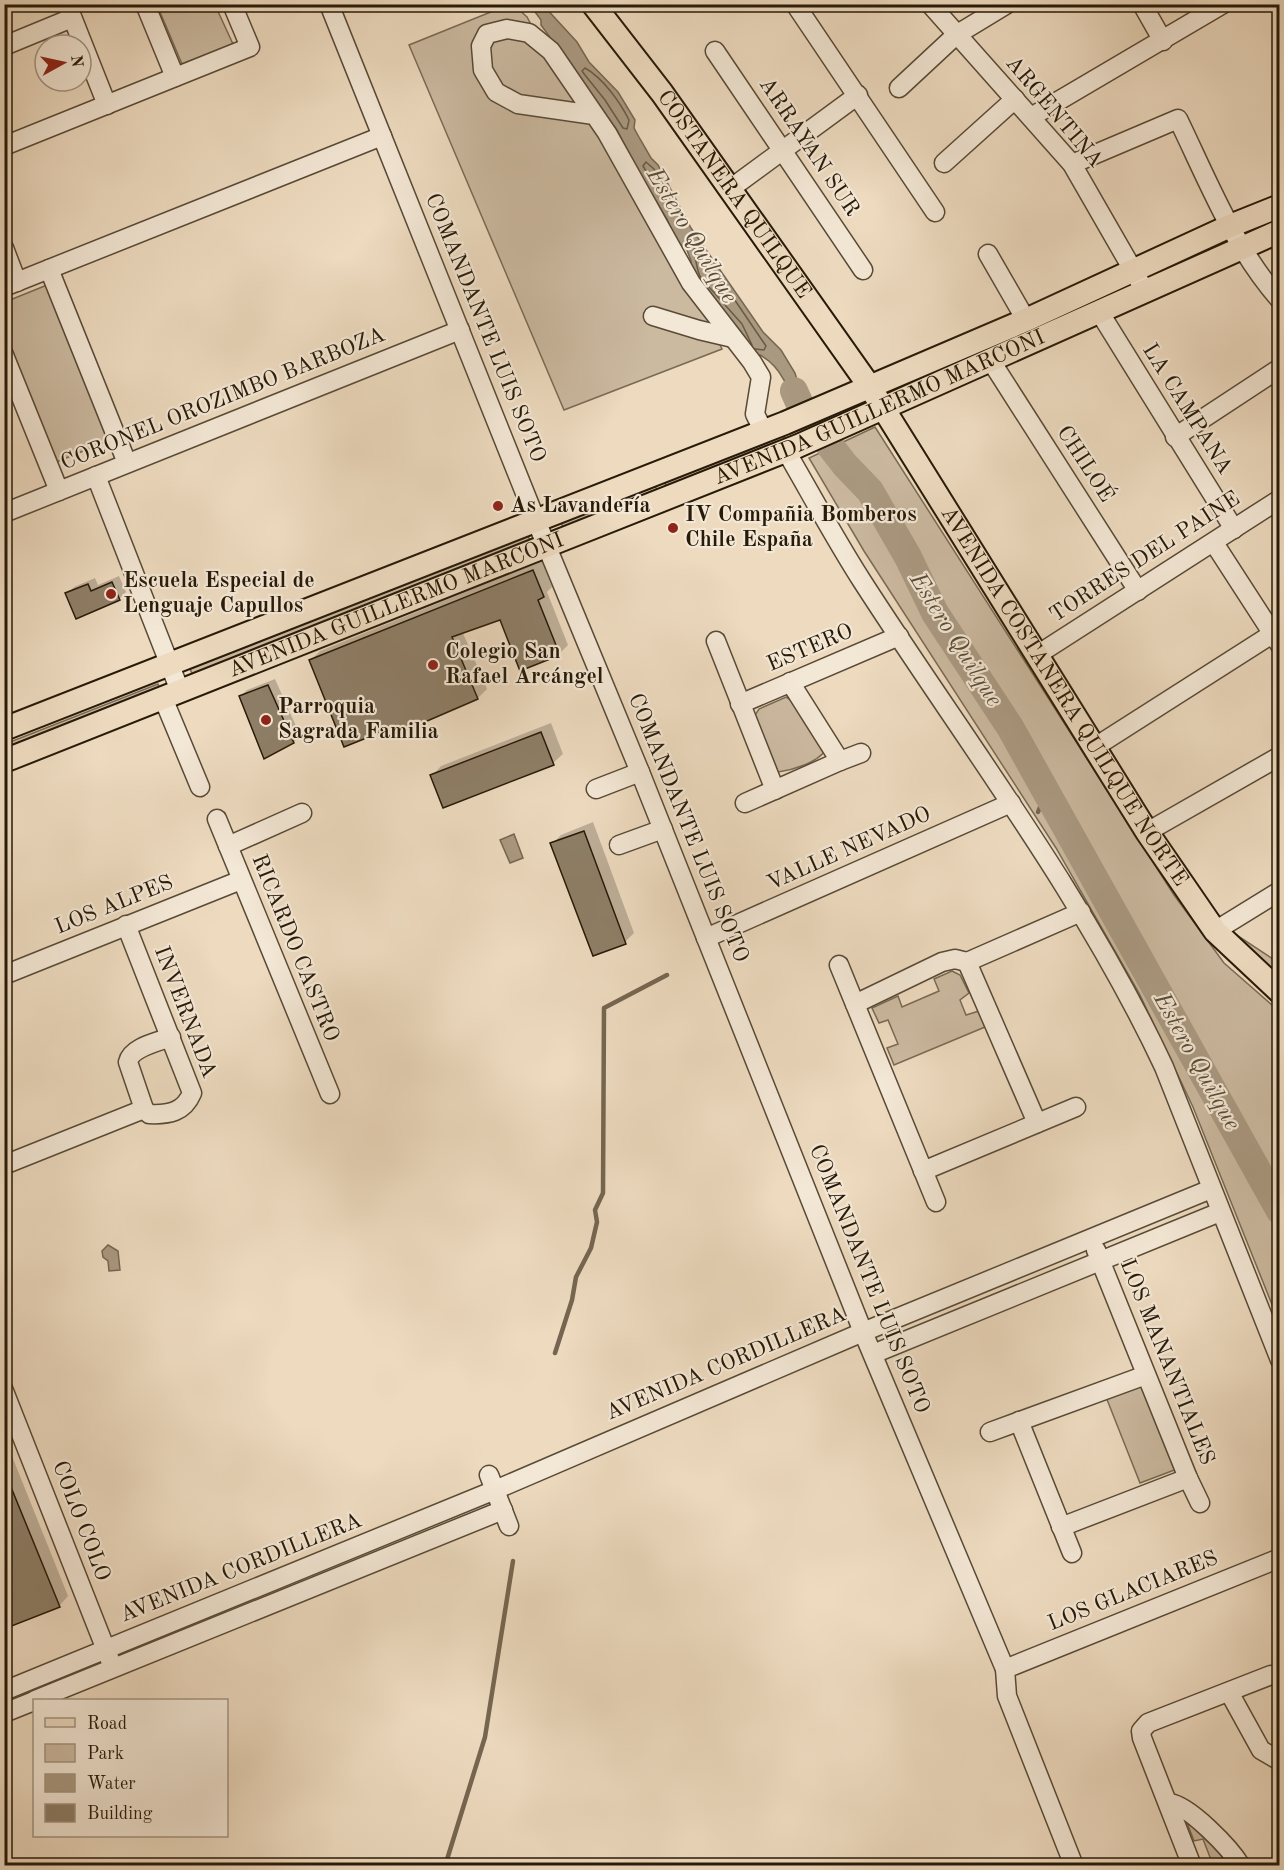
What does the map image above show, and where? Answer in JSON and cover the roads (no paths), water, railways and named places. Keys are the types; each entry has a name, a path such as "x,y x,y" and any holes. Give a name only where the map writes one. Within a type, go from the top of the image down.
{"main road":[{"name":"COSTANERA QUILQUE","path":"594,4 662,93 870,387"},
{"name":"AVENIDA GUILLERMO MARCONI","path":"4,729 764,432 1026,320 1230,226 1280,206"},
{"name":"AVENIDA GUILLERMO MARCONI","path":"4,761 792,449 1280,231"},
{"name":"AVENIDA COSTANERA QUILQUE NORTE","path":"870,387 1147,832 1215,931 1280,992"},
{"path":"656,474 666,499"}],"street":[{"path":"145,4 175,77"},
{"path":"4,146 250,47 232,4"},
{"name":"COMANDANTE LUIS SOTO","path":"329,4 536,521 663,829 863,1332 1005,1669 1007,1696 1074,1866"},
{"path":"795,4 935,212"},
{"name":"ARGENTINA","path":"930,4 1072,164 1145,291"},
{"path":"899,88 956,34 1007,4"},
{"path":"1142,4 1163,41"},
{"path":"1031,117 1223,4"},
{"path":"4,46 69,11 107,105"},
{"path":"594,115 518,104 496,92 483,70 481,46 487,34 507,29 529,33 551,51 607,133 692,283 761,377 755,414 764,432"},
{"name":"ARRAYAN SUR","path":"715,51 863,270"},
{"path":"730,189 858,95"},
{"path":"944,163 1015,99"},
{"path":"1072,164 1178,119 1230,226 1260,278 1280,300"},
{"path":"4,248 11,284 382,136"},
{"path":"988,254 1026,320"},
{"path":"49,269 127,464"},
{"name":"LA CAMPANA","path":"1100,313 1234,529"},
{"path":"653,316 733,338"},
{"name":"CORONEL OROZIMBO BARBOZA","path":"4,513 460,330"},
{"path":"4,356 59,490"},
{"name":"CHILOÉ","path":"991,362 1138,591"},
{"path":"1175,437 1280,368"},
{"path":"792,449 861,579 1081,912 1145,1027 1164,1067 1280,1360"},
{"path":"96,476 169,665 171,695 200,787"},
{"name":"TORRES DEL PAINE","path":"1037,655 1280,499"},
{"path":"1095,747 1277,636 1214,543"},
{"name":"ESTERO","path":"740,704 898,636"},
{"path":"716,641 776,790"},
{"path":"790,682 840,761"},
{"path":"745,802 861,753"},
{"path":"1147,832 1280,756"},
{"path":"596,789 640,772"},
{"name":"VALLE NEVADO","path":"706,938 1011,803"},
{"path":"228,846 302,813"},
{"name":"RICARDO CASTRO","path":"217,819 330,1094"},
{"path":"619,845 663,829"},
{"name":"LOS ALPES","path":"4,975 241,880"},
{"path":"1215,931 1280,891"},
{"path":"855,1004 942,962 955,959 968,962 1081,912"},
{"name":"INVERNADA","path":"126,925 192,1093 189,1102 177,1111 164,1115 149,1114 144,1108"},
{"path":"968,962 1037,1123"},
{"path":"839,965 936,1202"},
{"path":"4,1165 144,1108 128,1062 129,1056 134,1051 171,1037"},
{"path":"924,1172 1076,1107"},
{"name":"AVENIDA CORDILLERA","path":"4,1691 106,1650 492,1483 1211,1189"},
{"path":"873,1354 1220,1212"},
{"name":"LOS MANANTIALES","path":"1091,1238 1200,1503"},
{"path":"990,1432 1146,1375"},
{"name":"COLO COLO","path":"4,1391 114,1668"},
{"path":"1019,1421 1071,1553"},
{"path":"1061,1527 1188,1478"},
{"name":"AVENIDA CORDILLERA","path":"40,1699 114,1668 506,1518 492,1483"},
{"name":"LOS GLACIARES","path":"1005,1669 1280,1558"},
{"path":"1192,1866 1141,1731 1148,1723 1271,1675 1276,1674 1280,1680"},
{"path":"1229,1692 1260,1750 1280,1761"},
{"name":"AVENIDA CORDILLERA","path":"4,1713 33,1702"},
{"path":"1169,1803 1181,1806 1231,1850 1241,1866"}],"water":[{"path":"530,5 543,5 577,42 589,62 618,92 635,120 634,128 651,158 658,165 691,228 763,332 781,350 795,373 803,399 813,407 791,414 788,389 774,366 760,355 755,357 737,328 691,274 691,261 687,250 675,239 667,219 617,130 541,25 541,20"},
{"path":"514,834 523,858 510,863 500,840"},
{"path":"108,1245 118,1251 120,1270 109,1271 108,1261 103,1257 102,1251"}],"waterway":[{"name":"Estero Quilque","path":"794,391 803,411 845,465 870,491 908,557 935,613 1010,727 1280,1211"},
{"path":"1038,812 1046,793"},
{"path":"555,1353 572,1300 576,1277 591,1248 597,1222 595,1210 603,1193 604,1008 667,975"},
{"path":"445,1866 485,1737 513,1561"}],"place":[{"name":"As Lavandería","path":"498,506"},
{"name":"IV Compañia Bomberos Chile España","path":"673,528"},
{"name":"Escuela Especial de Lenguaje Capullos","path":"111,594"},
{"name":"Colegio San Rafael Arcángel","path":"433,665"},
{"name":"Parroquia Sagrada Familia","path":"266,720"}]}
